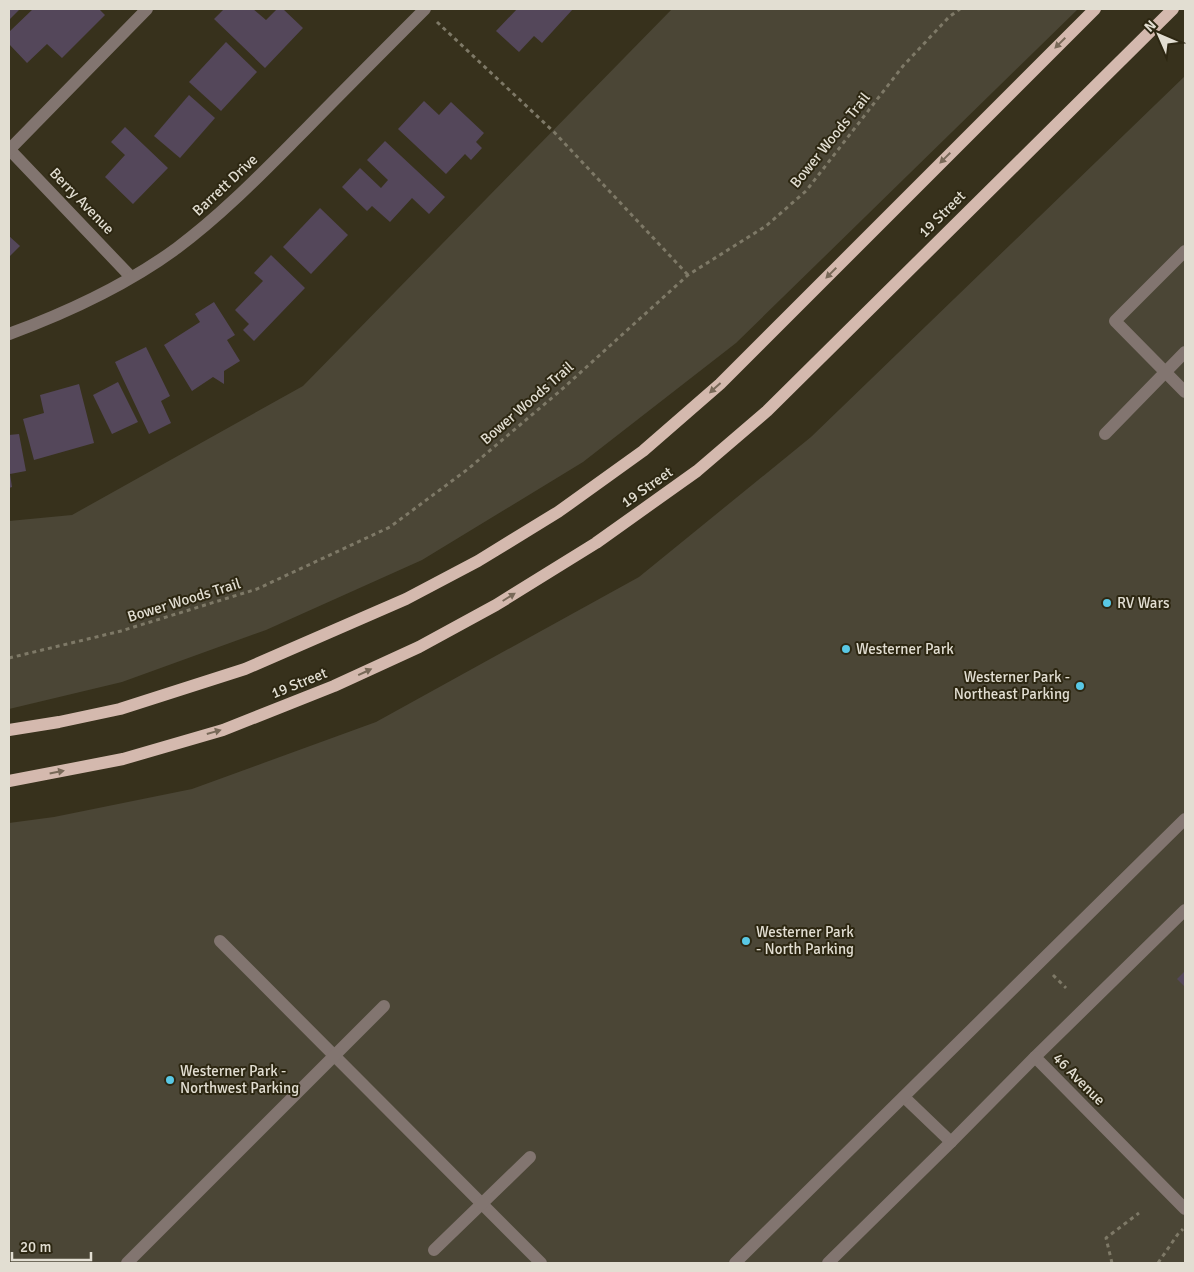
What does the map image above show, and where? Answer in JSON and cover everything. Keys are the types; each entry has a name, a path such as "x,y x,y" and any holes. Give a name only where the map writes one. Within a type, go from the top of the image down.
{"main road":[{"name":"19 Street","path":"9,730 120,709 245,669 406,599 478,561 558,512 643,450 720,384 1095,9"},
{"name":"19 Street","path":"9,780 123,759 223,730 334,686 419,647 496,606 596,543 697,471 767,411 1172,9"}],"street":[{"path":"9,149 147,9"},
{"name":"Barrett Drive","path":"9,334 72,309 131,277 175,249 214,219 253,183 425,9"},
{"name":"Berry Avenue","path":"9,149 131,277"},
{"path":"1185,251 1115,321 1185,392"},
{"path":"1105,434 1185,352"},
{"path":"736,1263 1185,819"},
{"name":"46 Avenue","path":"1185,910 1035,1057 1185,1208"},
{"path":"220,941 541,1263"},
{"path":"127,1263 384,1006"},
{"path":"828,1263 1035,1057"},
{"path":"904,1097 951,1142"},
{"path":"434,1250 530,1157"}],"path":[{"path":"425,9 442,28 554,132 688,275"},
{"name":"Bower Woods Trail","path":"9,658 121,631 257,589 390,527 468,469 560,391 688,275 766,226 806,191 903,66 949,17 960,9"},
{"path":"1112,1263 1106,1238 1139,1213"},
{"path":"1158,1263 1185,1227"}],"shaded area":[{"path":"672,9 1078,9 736,343 583,462 422,560 266,630 122,682 9,709 9,521 72,515 303,386"},
{"name":"Westerner Park","path":"1185,76 1185,1263 9,1263 9,823 54,817 192,789 376,722 639,577 811,437"}],"building":[{"path":"9,9 20,9 9,20"},
{"path":"33,9 99,9 105,15 62,58 47,44 27,63 9,44 9,32"},
{"path":"224,9 253,9 266,20 277,9 283,9 303,28 265,68 214,19"},
{"path":"517,9 573,9 542,43 534,36 519,52 496,31"},
{"path":"226,42 257,72 221,111 189,82"},
{"path":"189,95 215,118 180,158 154,136"},
{"path":"424,101 439,115 451,102 484,133 476,142 482,148 471,160 465,154 446,174 398,129"},
{"path":"125,127 168,168 133,204 105,177 125,155 111,142"},
{"path":"385,141 445,197 429,214 412,198 390,222 372,206 367,211 342,187 360,168 381,188 388,180 367,160"},
{"path":"320,208 348,235 311,274 283,247"},
{"path":"9,236 20,246 9,257"},
{"path":"271,255 305,288 254,341 243,330 249,324 235,310 263,281 254,273"},
{"path":"214,302 235,335 227,340 240,361 224,371 224,384 213,377 192,391 164,345 200,322 195,314"},
{"path":"146,347 170,396 161,401 171,423 149,434 115,362"},
{"path":"118,382 138,422 112,434 93,395"},
{"path":"79,384 94,443 34,460 23,419 44,413 40,395"},
{"path":"19,434 26,471 10,474 12,487 9,488 9,435"},
{"path":"1185,971 1185,987 1177,979"}],"place":[{"name":"RV Wars","path":"1107,603"},
{"name":"Westerner Park","path":"846,649"},
{"name":"Westerner Park - Northeast Parking","path":"1080,686"},
{"name":"Westerner Park - North Parking","path":"746,941"},
{"name":"Westerner Park - Northwest Parking","path":"170,1080"}]}
